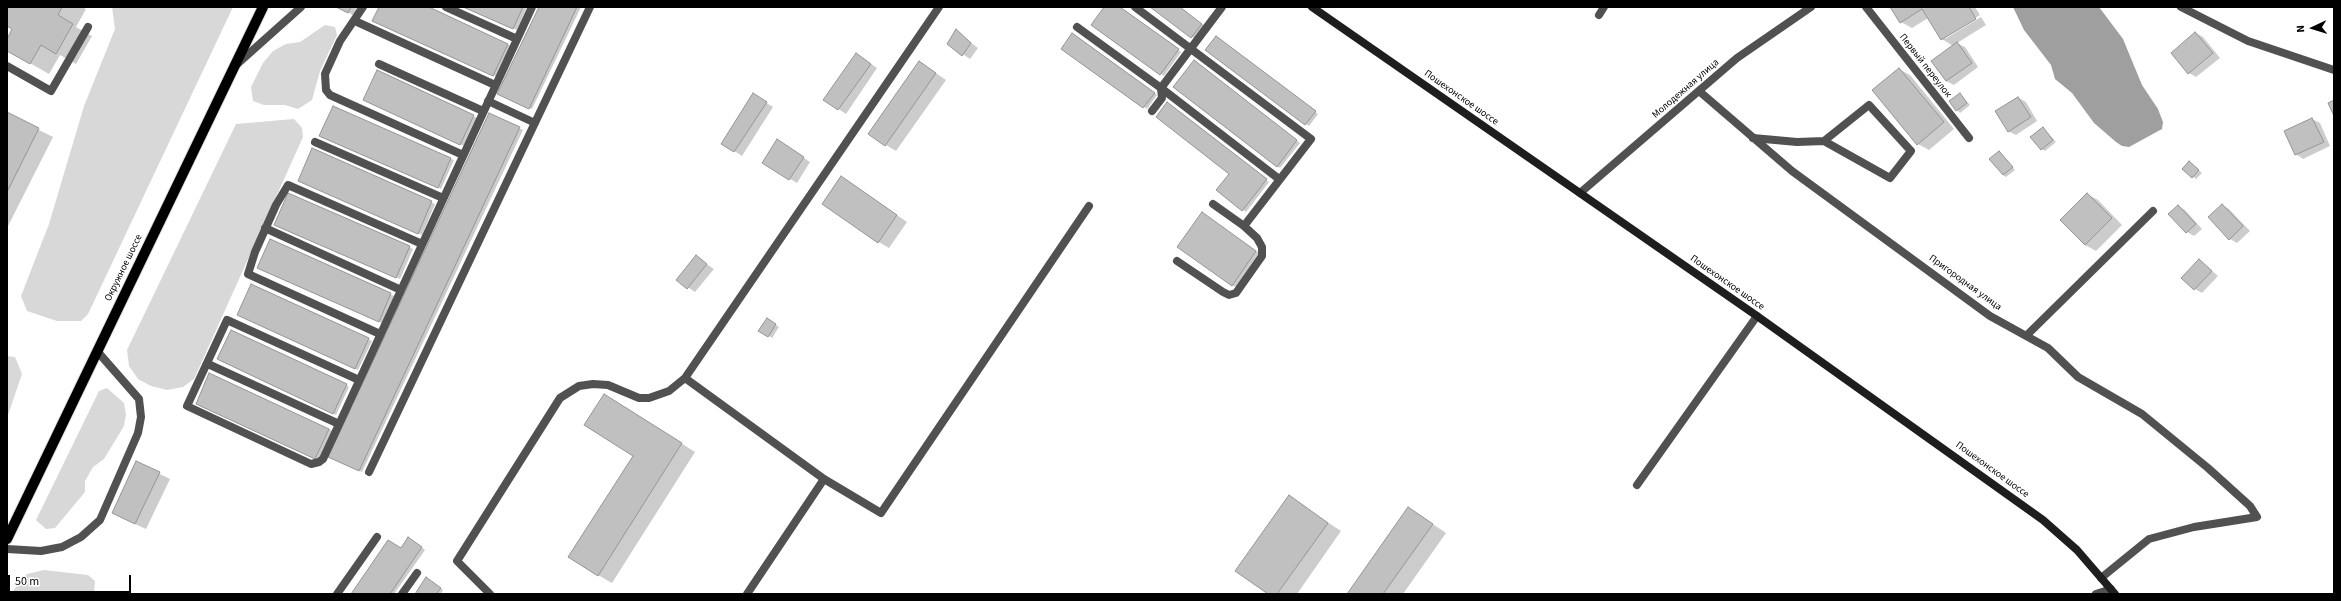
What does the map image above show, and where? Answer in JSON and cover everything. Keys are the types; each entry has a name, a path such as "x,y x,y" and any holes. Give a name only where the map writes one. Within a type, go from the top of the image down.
{"main road":[{"name":"Окружное шоссе","path":"7,539 262,7"}],"street":[{"path":"233,68 301,7"},
{"path":"363,7 355,21 340,41 325,74 326,90 330,95 463,155"},
{"path":"446,7 517,39"},
{"path":"359,380 227,320 208,364 187,406 311,464 319,462 322,459 339,424 532,7"},
{"path":"370,472 590,7"},
{"path":"490,594 457,561 560,398 579,386 594,384 608,385 639,398 649,398 669,391 684,378 939,7"},
{"path":"1135,7 1192,48 1311,140 1279,179 1244,226"},
{"path":"1152,111 1162,98 1161,88 1222,7"},
{"name":"Пошехонское шоссе","path":"1312,7 1757,316 2043,520 2077,550 2113,592"},
{"path":"1598,15 1604,7"},
{"name":"Молодежная улица","path":"1580,193 1737,58 1812,7"},
{"name":"Первый переулок","path":"1866,7 1969,138"},
{"path":"2180,7 2248,41 2334,70"},
{"path":"355,21 496,85"},
{"path":"7,66 51,91 88,27"},
{"path":"1077,27 1161,88 1279,179"},
{"path":"379,64 483,111"},
{"name":"Пригородная улица","path":"1699,91 1792,171 1990,316 2027,335 2048,348 2078,377 2142,414 2208,468 2250,506 2257,517 2194,526 2149,539 2101,578"},
{"path":"488,101 535,123"},
{"path":"1753,138 1797,142 1824,141 1890,178 1911,151 1869,105 1824,141"},
{"path":"315,142 443,198"},
{"path":"380,334 248,274 265,228 288,184 422,244"},
{"path":"1177,261 1229,295 1236,293 1262,256 1262,247 1257,238 1244,226 1213,204"},
{"path":"684,378 824,479 881,513 1090,206"},
{"path":"2027,335 2153,211"},
{"path":"265,228 401,290"},
{"path":"1637,485 1757,316"},
{"path":"7,549 41,551 62,547 81,537 100,520 138,433 141,417 138,399 97,351"},
{"path":"208,364 339,424"},
{"path":"747,594 824,479"},
{"path":"337,594 377,537"},
{"path":"402,594 417,573"},
{"path":"2096,594 2113,592"}],"shaded area":[{"path":"112,7 233,7 88,314 81,321 57,321 27,311 21,296 49,224 84,106 115,29"},
{"path":"2013,7 2099,7 2123,39 2142,85 2158,109 2163,122 2162,129 2129,147 2122,146 2116,142 2094,123 2072,93 2055,79 2051,65 2024,30"},
{"path":"325,25 335,27 337,35 320,71 312,100 298,109 285,105 264,105 253,101 251,87 263,63 273,51 286,44 300,42"},
{"path":"294,119 302,128 303,137 194,379 183,387 167,390 151,386 138,379 129,366 127,350 236,124"},
{"path":"7,356 15,357 22,374 7,418"},
{"path":"107,388 124,403 126,414 124,426 104,459 93,467 85,481 85,492 55,528 46,529 36,520 99,391"},
{"path":"44,570 88,575 95,581 94,594 10,594 27,574"}],"building":[{"path":"7,7 62,7 58,15 73,24 56,54 41,45 30,64 7,51 7,39 12,29 7,26"},
{"path":"336,7 351,7 348,13"},
{"path":"379,7 429,7 508,44 493,76 372,21"},
{"path":"463,7 523,7 513,29"},
{"path":"539,7 577,7 529,109 497,94"},
{"path":"1104,7 1120,7 1179,49 1160,75 1091,25"},
{"path":"1150,7 1180,7 1202,24 1191,38"},
{"path":"1890,7 1969,7 1976,19 1941,40 1922,9 1900,23"},
{"path":"956,29 971,43 962,56 947,44"},
{"path":"2195,32 2213,53 2188,74 2171,53"},
{"path":"1072,33 1155,93 1143,108 1061,49"},
{"path":"1216,36 1316,111 1305,125 1205,50"},
{"path":"1957,42 1972,63 1946,81 1931,61"},
{"path":"856,53 871,64 838,110 823,100"},
{"path":"1194,60 1297,140 1277,167 1173,87"},
{"path":"919,61 936,73 885,146 868,134"},
{"path":"1899,68 1944,122 1917,145 1872,90"},
{"path":"377,70 474,115 460,145 363,100"},
{"path":"753,93 767,102 734,152 721,144"},
{"path":"1960,93 1967,103 1956,111 1949,101"},
{"path":"2018,97 2031,117 2008,132 1995,111"},
{"path":"2334,100 2334,116 2328,103"},
{"path":"1167,102 1267,179 1242,211 1216,190 1229,174 1156,117"},
{"path":"333,106 451,158 438,188 319,136"},
{"path":"7,112 39,128 7,192"},
{"path":"489,113 520,127 359,471 328,457"},
{"path":"2312,118 2324,142 2295,155 2284,131"},
{"path":"2043,127 2053,140 2041,150 2030,137"},
{"path":"777,139 804,157 789,180 762,163"},
{"path":"312,148 432,201 418,234 298,181"},
{"path":"1999,151 2013,167 2003,175 1989,159"},
{"path":"2189,161 2199,170 2192,178 2182,169"},
{"path":"841,176 897,215 878,243 822,204"},
{"path":"288,193 410,246 396,278 274,225"},
{"path":"2087,193 2112,218 2085,245 2060,220"},
{"path":"2222,204 2243,226 2229,240 2208,217"},
{"path":"2178,205 2196,224 2186,233 2168,214"},
{"path":"1202,212 1256,251 1232,286 1177,247"},
{"path":"270,239 391,293 379,322 257,268"},
{"path":"696,255 707,264 687,289 676,280"},
{"path":"2199,259 2212,271 2194,290 2181,278"},
{"path":"251,284 369,338 355,369 237,315"},
{"path":"767,318 776,324 768,337 758,331"},
{"path":"231,330 347,384 333,414 217,359"},
{"path":"209,373 329,429 315,459 196,404"},
{"path":"604,394 682,443 598,576 568,557 633,456 584,425"},
{"path":"136,461 160,472 135,524 112,513"},
{"path":"1289,495 1328,523 1277,594 1268,594 1235,571"},
{"path":"1408,507 1433,524 1383,594 1347,594"},
{"path":"408,537 422,547 390,594 351,594 388,540 401,548"},
{"path":"426,577 441,588 436,594 415,594"}]}
